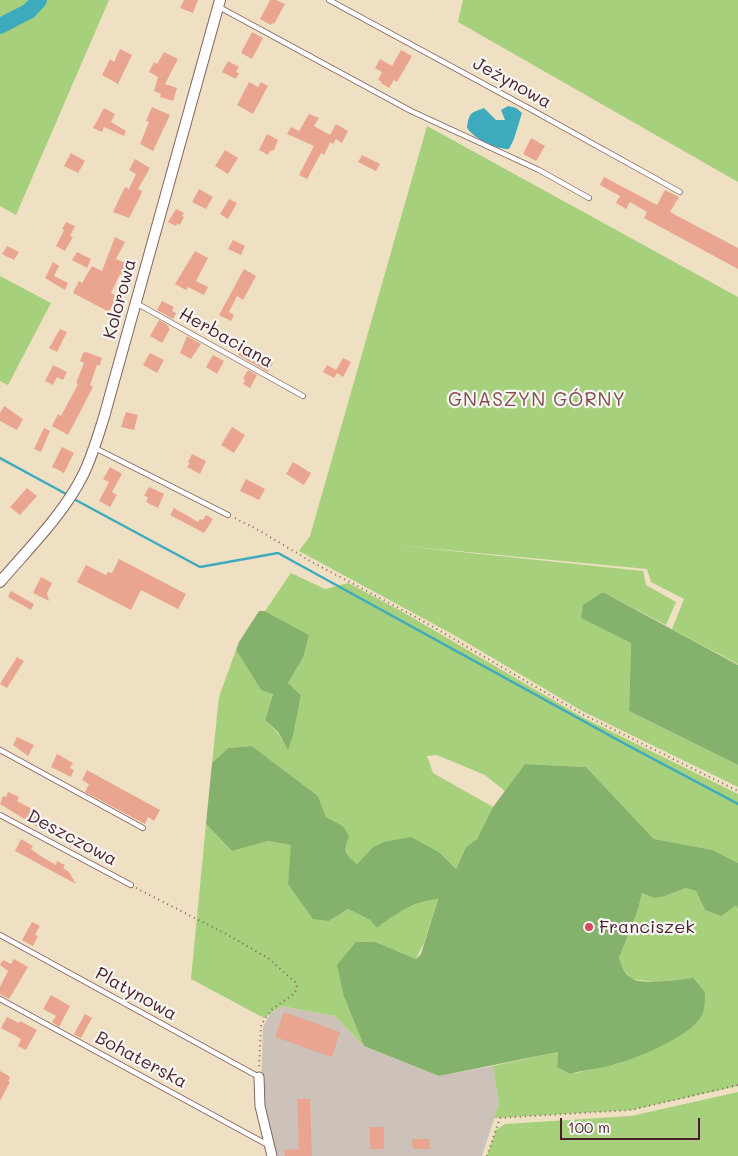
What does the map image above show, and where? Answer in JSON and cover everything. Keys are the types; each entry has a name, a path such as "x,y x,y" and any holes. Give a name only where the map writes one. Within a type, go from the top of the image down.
{"street":[{"name":"Kolorowa","path":"0,582 64,505 84,474 94,448 219,3"},
{"path":"259,1077 260,1106 272,1156"}],"lane":[{"name":"Jeżynowa","path":"328,0 517,101 680,192"},
{"path":"219,3 412,111 539,170 589,198"},
{"name":"Herbaciana","path":"135,303 303,396"},
{"path":"94,448 228,515"},
{"path":"0,750 143,828"},
{"name":"Deszczowa","path":"0,815 131,885"},
{"name":"Platynowa","path":"0,935 259,1077"},
{"name":"Bohaterska","path":"0,999 268,1145"}],"path":[{"path":"228,515 423,622 582,714 738,791"},
{"path":"131,885 268,958 295,982 297,986 295,993 271,1010 261,1025 259,1077"},
{"path":"487,1156 500,1118 631,1110 738,1085"}],"shaded area":[{"path":"281,1006 335,1016 364,1046 439,1076 493,1066 499,1104 482,1156 273,1156 261,1098 263,1027 270,1014"}],"green space":[{"path":"0,0 109,0 16,215 0,206"},
{"path":"463,0 738,0 738,182 458,22"},
{"path":"427,126 738,297 738,664 672,629 684,599 651,582 647,569 394,545 643,571 646,585 676,602 666,625 603,592 581,618 631,643 629,711 738,765 738,787 582,711 454,635 299,551 310,536"},
{"path":"0,276 51,303 8,385 0,381"},
{"path":"291,573 325,589 348,583 401,611 582,717 738,794 738,863 713,850 654,839 586,767 525,764 505,791 485,775 437,755 427,756 433,773 493,807 477,839 466,847 456,869 440,853 373,847 357,864 347,856 343,826 326,817 318,796 252,746 228,748 212,763 219,697 236,650 261,690 273,693 265,720 277,732 288,749 301,695 288,683 303,658 309,635 265,611"},
{"path":"603,592 738,665 738,765 629,711 631,643 581,618 583,605"},
{"path":"259,611 265,611 309,635 303,658 288,683 301,695 288,750 278,732 265,720 273,694 261,690 236,650"},
{"path":"252,746 318,796 326,817 343,826 349,836 346,852 357,864 373,847 384,842 411,837 440,853 456,869 466,847 477,839 493,807 525,764 586,767 654,839 713,850 738,863 738,910 736,905 721,916 705,910 696,891 686,888 655,898 642,893 638,910 619,958 631,978 643,982 693,978 705,992 702,1015 696,1023 677,1038 652,1050 613,1065 570,1074 557,1067 558,1052 439,1076 364,1046 344,997 337,965 356,942 375,942 416,959 421,954 438,899 413,905 377,928 370,920 348,909 329,921 313,919 288,884 291,845 268,841 232,851 206,824 212,763 228,748"},
{"path":"206,824 232,851 268,841 292,845 288,884 329,921 348,909 370,920 377,928 406,909 438,898 424,943 416,959 397,951 344,997 364,1046 335,1016 281,1006 264,1018 191,979"},
{"path":"686,888 696,891 705,910 736,904 738,911 738,1086 631,1110 494,1118 499,1104 493,1066 558,1052 557,1067 570,1074 618,1064 693,978 656,982 631,979 624,970 619,958 638,910 642,893 665,896"},
{"path":"738,1092 738,1156 487,1156 496,1130 505,1124 631,1116"}],"water":[{"path":"508,106 516,108 522,113 509,149 486,143 467,128 471,114 484,108 496,120 505,120 501,110"}],"building":[{"path":"184,0 198,0 193,13 180,8"},
{"path":"270,0 276,0 285,4 274,24 272,23 271,25 260,19"},
{"path":"252,32 263,38 252,59 241,53"},
{"path":"120,49 132,55 118,84 102,75 110,59 114,62"},
{"path":"401,50 412,56 397,82 394,80 389,88 378,80 382,72 375,68 380,59 392,66"},
{"path":"164,52 178,59 165,84 177,88 173,101 160,97 161,94 154,91 158,77 149,72 154,62 157,64"},
{"path":"228,61 239,67 236,72 239,73 236,79 222,72"},
{"path":"249,82 258,87 261,82 268,86 253,114 237,105"},
{"path":"152,107 170,115 153,151 140,144 149,122 146,121"},
{"path":"104,108 115,114 111,122 126,131 124,136 104,127 102,132 93,128"},
{"path":"309,114 319,118 314,126 330,135 336,124 348,131 342,143 336,139 333,144 330,142 324,155 321,153 307,179 299,175 314,146 287,134 291,127 299,131"},
{"path":"267,134 278,140 274,150 270,151 268,155 259,150"},
{"path":"531,138 545,146 536,161 523,154"},
{"path":"225,150 238,158 228,174 215,166"},
{"path":"71,153 85,161 78,173 64,166"},
{"path":"362,155 380,164 376,171 358,162"},
{"path":"135,159 150,168 138,189 142,191 129,218 113,212 125,187 129,189 136,174 129,170"},
{"path":"604,177 657,205 665,190 679,197 670,212 738,248 738,269 644,218 647,212 630,202 626,209 616,203 620,196 600,185"},
{"path":"199,189 213,197 206,209 192,202"},
{"path":"229,199 237,203 228,219 220,214"},
{"path":"176,209 184,213 182,216 184,217 180,225 178,223 176,226 168,222"},
{"path":"66,222 75,226 70,236 73,237 65,251 56,246"},
{"path":"115,237 125,242 116,259 128,264 124,275 120,274 111,293 117,296 109,312 73,293 79,281 82,283 92,266 102,271"},
{"path":"233,240 245,246 241,255 228,249"},
{"path":"7,246 19,252 14,260 2,254"},
{"path":"195,251 208,258 196,281 208,287 204,295 188,287 186,290 175,284"},
{"path":"77,252 91,259 87,268 72,260"},
{"path":"53,262 59,266 54,276 68,283 65,290 45,278"},
{"path":"244,269 256,276 243,300 237,296 229,312 234,315 231,321 219,315"},
{"path":"162,301 174,307 172,311 176,313 173,319 157,310"},
{"path":"159,320 169,326 168,328 170,329 162,343 150,336"},
{"path":"60,329 67,332 57,352 49,348"},
{"path":"187,336 201,344 191,359 180,353"},
{"path":"243,346 273,363 268,372 238,355"},
{"path":"86,352 102,358 100,365 97,365 90,385 93,387 68,435 52,426 58,414 61,416 78,384 76,383 84,363 80,361 83,353"},
{"path":"150,353 164,360 157,373 143,365"},
{"path":"213,355 224,361 217,374 206,367"},
{"path":"343,358 351,362 343,377 337,373 334,378 323,372 327,365 336,370"},
{"path":"53,365 67,372 63,380 57,377 53,385 45,381"},
{"path":"248,370 257,375 250,388 243,384 245,380 243,379"},
{"path":"4,406 23,419 17,430 0,421 0,413"},
{"path":"126,412 138,415 134,430 121,427"},
{"path":"232,427 245,435 234,453 221,445"},
{"path":"44,428 50,431 41,452 34,449"},
{"path":"62,447 74,453 64,473 52,467"},
{"path":"192,454 206,461 200,474 187,467"},
{"path":"293,462 311,473 304,485 286,474"},
{"path":"110,467 122,474 112,492 117,495 110,507 99,501 109,482 103,479"},
{"path":"246,479 265,489 259,500 240,491"},
{"path":"149,487 164,494 158,508 146,502 148,497 144,496"},
{"path":"27,488 37,496 20,515 10,507"},
{"path":"174,508 198,522 200,519 203,520 206,515 213,519 204,533 170,515"},
{"path":"119,559 186,594 178,609 141,590 131,610 77,582 86,565 106,575 108,572 112,573"},
{"path":"41,577 52,583 47,593 49,601 33,593"},
{"path":"11,591 34,604 31,610 8,597"},
{"path":"17,657 24,661 7,688 0,684"},
{"path":"17,737 34,745 28,756 13,745"},
{"path":"57,754 73,763 70,768 74,770 71,777 51,767"},
{"path":"87,770 160,810 154,821 148,817 145,824 85,792 89,784 82,780"},
{"path":"8,792 19,797 17,801 34,810 32,814 49,823 44,831 0,804 3,796 6,797"},
{"path":"21,839 33,846 31,849 42,857 56,865 57,861 65,865 63,868 69,872 76,884 15,851"},
{"path":"32,922 40,926 35,935 38,936 33,946 22,940"},
{"path":"14,959 28,967 9,999 0,994 0,987 8,971 0,965 3,960 11,964"},
{"path":"51,995 70,1006 59,1027 52,1022 56,1016 43,1009"},
{"path":"284,1012 340,1032 332,1057 275,1037"},
{"path":"85,1014 92,1018 81,1038 74,1034"},
{"path":"7,1017 37,1030 26,1050 18,1046 21,1039 1,1028"},
{"path":"0,1071 9,1076 8,1081 10,1082 0,1101"},
{"path":"297,1099 310,1099 312,1156 285,1156 284,1150 299,1149"},
{"path":"370,1127 384,1127 384,1149 370,1149"},
{"path":"412,1139 429,1139 430,1149 413,1149"}],"waterway":[{"path":"0,26 29,11 39,0"},
{"path":"0,458 68,495"},
{"path":"72,498 200,567 278,553 738,804"}],"place":[{"name":"Franciszek","path":"589,927"}],"district":[{"name":"GNASZYN GÓRNY","path":"537,400"}]}
